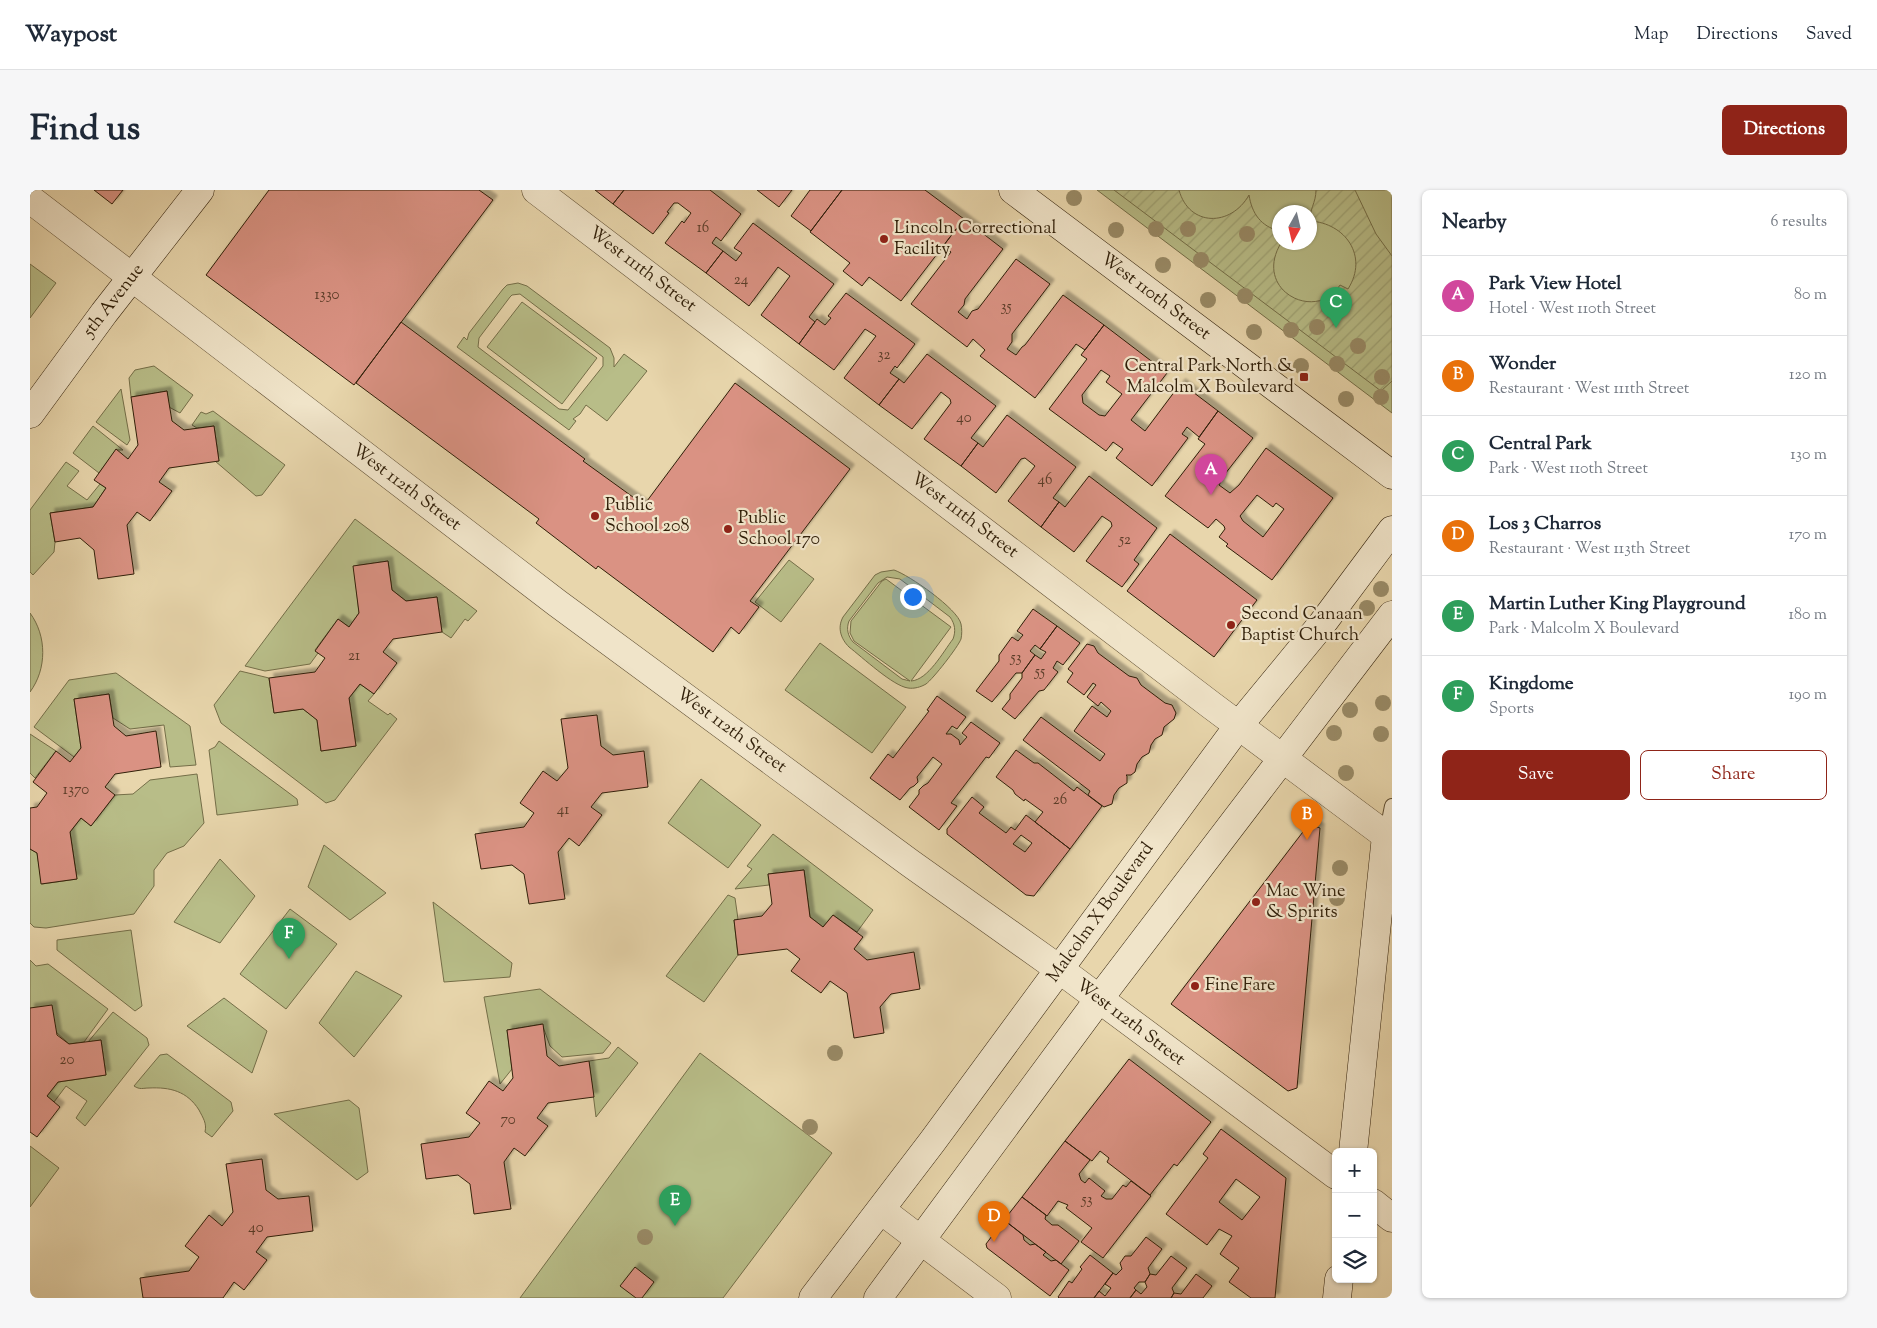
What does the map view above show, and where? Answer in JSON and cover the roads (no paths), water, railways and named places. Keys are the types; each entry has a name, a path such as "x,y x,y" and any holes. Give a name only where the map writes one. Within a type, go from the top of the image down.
{"street":[{"name":"5th Avenue","path":"30,414 104,313 200,190"},
{"name":"West 111th Street","path":"536,190 1389,838"},
{"name":"West 110th Street","path":"1013,190 1392,475"},
{"name":"West 112th Street","path":"30,199 133,276 169,306 557,603 910,863 1099,999 1332,1172"},
{"name":"Malcolm X Boulevard","path":"813,1298 881,1210 1239,725 1322,624 1392,530"},
{"path":"878,1298 1099,999 1392,615"},
{"path":"1352,1148 1389,838"},
{"path":"1377,1206 1392,1218"},
{"path":"881,1210 997,1298"},
{"path":"1337,1298 1339,1283"}],"lane":[{"path":"1389,838 1392,806"}],"place":[{"name":"Lincoln Correctional Facility","path":"884,239"},
{"name":"Central Park","path":"1336,328"},
{"name":"Central Park North & Malcolm X Boulevard","path":"1304,377"},
{"name":"Park View Hotel","path":"1211,495"},
{"name":"Public School 208","path":"595,516"},
{"name":"Public School 170","path":"728,529"},
{"name":"Second Canaan Baptist Church","path":"1231,625"},
{"name":"Wonder","path":"1307,840"},
{"name":"Mac Wine & Spirits","path":"1256,902"},
{"name":"Kingdome","path":"289,959"},
{"name":"Fine Fare","path":"1195,986"},
{"name":"Martin Luther King Playground","path":"675,1226"},
{"name":"Los 3 Charros","path":"994,1242"}]}
